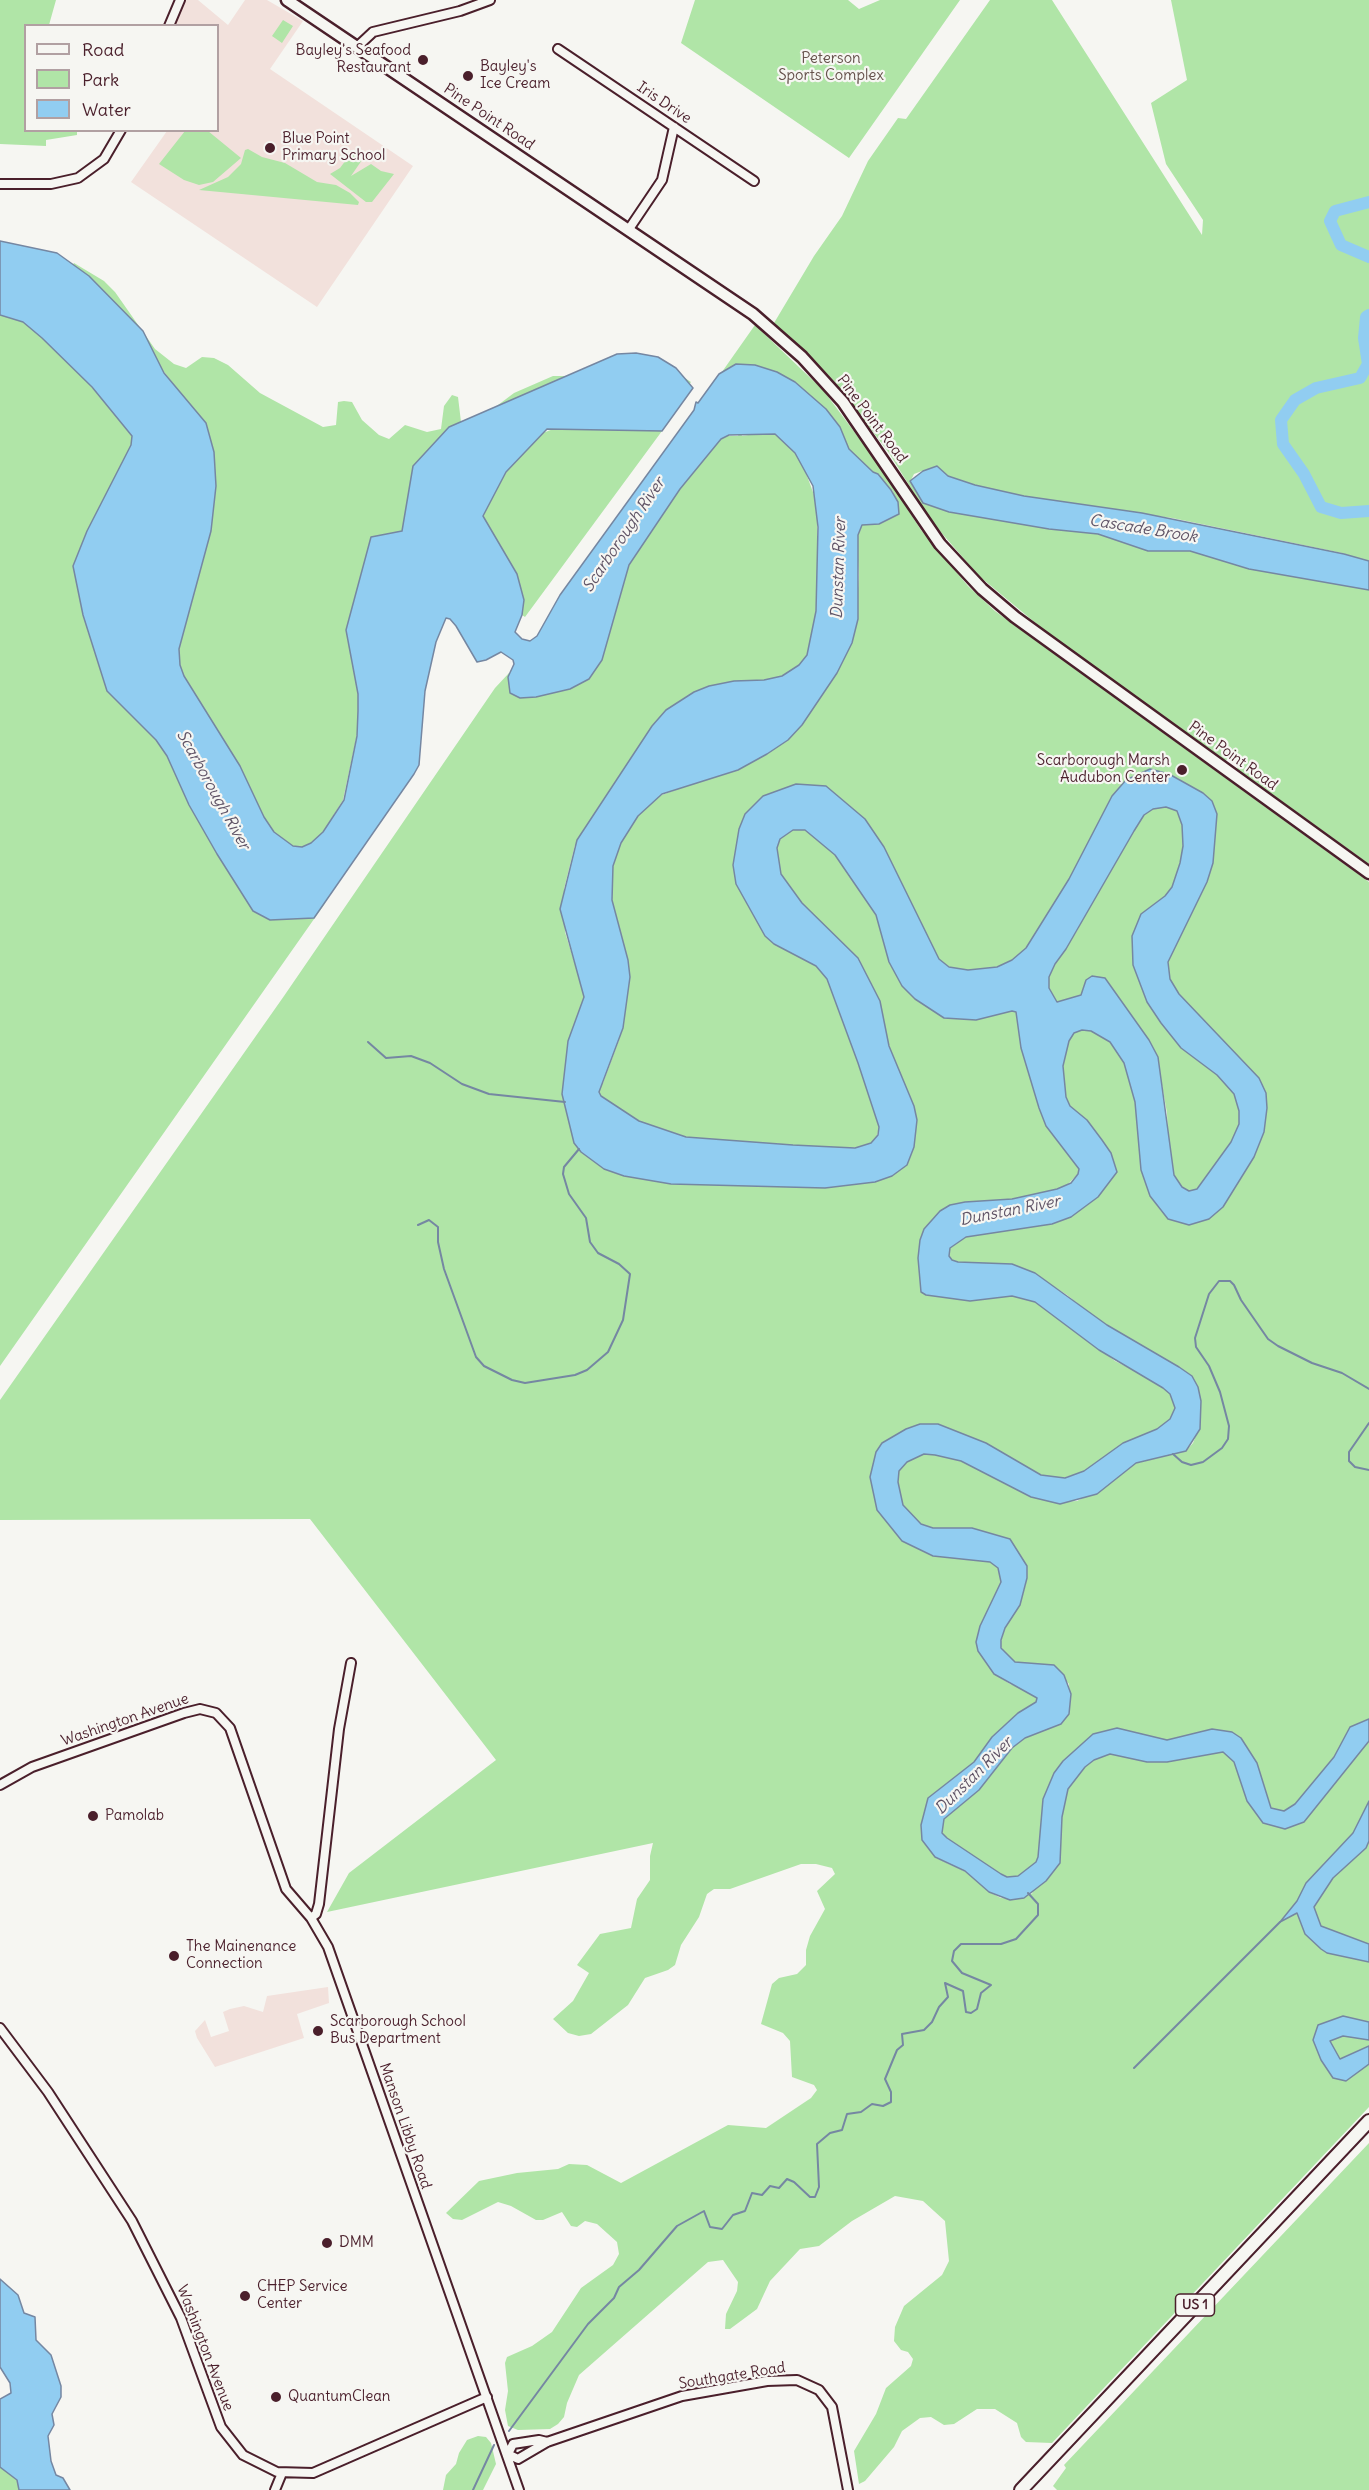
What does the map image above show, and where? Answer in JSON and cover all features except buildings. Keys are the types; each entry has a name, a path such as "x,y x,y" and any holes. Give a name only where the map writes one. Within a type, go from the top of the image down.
{"main road":[{"name":"Pine Point Road","path":"287,0 753,314 802,357 843,402 939,544 987,594 1369,873"},
{"name":"US 1","path":"1021,2490 1369,2121"}],"street":[{"path":"170,24 180,0"},
{"path":"358,46 365,37 376,31 460,11 490,0"},
{"name":"Iris Drive","path":"558,48 754,181"},
{"path":"629,229 662,180 674,127"},
{"path":"0,184 51,184 78,178 104,159 120,132"},
{"path":"311,1918 316,1914 319,1904 339,1729 351,1663"},
{"name":"Washington Avenue","path":"0,1785 32,1767 184,1713 200,1709 211,1711 221,1717 230,1728 286,1889 311,1918"},
{"name":"Manson Libby Road","path":"311,1918 328,1947 519,2490"},
{"name":"Washington Avenue","path":"0,2028 48,2092 132,2221 181,2318 226,2436 249,2459 282,2473 306,2474 322,2470 487,2397"},
{"name":"Southgate Road","path":"547,2442 539,2440 513,2444 508,2454 518,2459 547,2442 682,2396 767,2380 797,2380 815,2388 832,2407 848,2490"},
{"path":"275,2490 282,2473"}],"shaded area":[{"name":"Blue Point Primary School","path":"186,0 198,0 228,25 245,0 267,0 303,21 270,69 413,166 317,307 131,182 166,132 219,132 219,24 174,24"},
{"path":"328,1987 329,2003 297,2014 304,2038 215,2067 197,2038 195,2031 205,2020 211,2037 229,2031 223,2012 230,2009 244,2006 263,2012 267,1996"}],"green space":[{"path":"0,0 56,0 49,24 24,24 24,132 77,132 77,135 46,140 46,146 0,144"},
{"name":"Peterson Sports Complex","path":"695,0 848,0 859,9 880,0 960,0 849,158 681,43"},
{"path":"990,0 1052,0 1202,235 1203,220 1166,164 1151,103 1187,80 1171,0 1369,0 1369,562 1342,553 1172,518 1009,496 922,471 914,474 911,480 918,494 941,509 960,509 1180,547 1369,585 1369,864 1237,769 1241,761 1230,753 1226,761 1044,630 979,576 932,522 889,453 834,381 774,323 814,256 842,216 868,161 898,118 906,119"},
{"path":"283,20 293,26 282,43 272,36"},
{"path":"184,132 209,132 241,158 213,182 199,185 184,180 159,164"},
{"path":"248,149 262,157 285,163 317,182 336,185 350,193 359,202 358,205 199,190 228,177 241,164 245,150"},
{"path":"352,152 362,160 351,176 371,164 381,171 394,174 372,202 366,202 330,174 340,168"},
{"path":"74,263 104,281 115,292 155,349 174,364 186,368 202,357 214,358 228,365 260,393 323,427 336,425 338,402 344,401 352,402 362,420 379,435 389,439 405,425 427,432 441,429 444,406 452,395 458,397 461,422 490,411 514,393 553,376 566,376 638,354 654,358 691,382 685,390 559,383 362,711 343,800 320,837 301,852 274,832 263,819 187,688 176,656 211,531 215,492 205,425 158,364 69,270"},
{"path":"0,313 8,314 30,325 79,373 133,434 165,746 189,805 316,912 326,902 0,1366"},
{"path":"755,325 823,390 877,462 921,530 968,586 995,611 1369,882 1369,2107 1052,2443 1026,2442 1021,2437 1017,2423 995,2409 977,2409 954,2424 944,2425 931,2417 920,2418 902,2431 894,2447 865,2481 859,2484 854,2451 876,2414 886,2388 911,2366 913,2359 894,2341 895,2327 904,2306 942,2275 949,2261 945,2221 923,2201 895,2196 852,2221 819,2246 800,2249 770,2281 757,2309 730,2329 725,2329 726,2314 737,2291 738,2282 723,2260 708,2262 579,2375 567,2403 564,2417 558,2424 550,2429 518,2430 508,2426 505,2410 508,2391 505,2363 507,2357 532,2346 552,2332 581,2288 613,2265 619,2254 617,2242 597,2224 585,2221 577,2227 571,2226 562,2212 543,2220 536,2220 511,2206 498,2202 462,2220 453,2219 446,2213 479,2181 517,2173 558,2169 569,2164 587,2165 621,2183 728,2125 766,2128 811,2098 817,2090 814,2085 792,2077 790,2041 783,2033 761,2024 772,1984 779,1978 797,1974 806,1965 806,1950 810,1936 825,1909 817,1891 835,1874 832,1868 816,1864 801,1864 730,1889 714,1889 707,1894 699,1917 681,1945 675,1965 668,1970 645,1978 628,2005 591,2034 579,2036 568,2033 553,2019 573,2001 589,1973 577,1965 600,1934 631,1928 637,1899 650,1880 650,1856 653,1843 327,1912 349,1873 496,1760 310,1519 0,1520 0,1400 284,996 495,688 509,673 509,690 523,680 528,687 521,694 524,696 566,682 586,669 600,647 611,598 629,558 708,449 725,436 738,436 740,429 742,436 775,431 785,436 803,465 817,503 818,618 812,646 801,666 787,679 764,686 738,684 699,693 665,716 643,741 629,768 621,775 579,843 575,845 564,889 565,932 581,984 591,1000 572,1041 565,1099 571,1125 582,1146 611,1163 645,1174 709,1180 778,1177 782,1180 777,1187 818,1185 825,1188 827,1184 875,1182 879,1178 892,1176 907,1165 914,1147 915,1111 891,1052 873,992 859,959 825,928 778,895 772,883 772,864 777,838 786,827 799,823 834,849 869,894 869,899 885,920 891,944 902,968 915,987 931,1002 950,1015 971,1018 1017,1006 1026,1011 1028,1055 1039,1101 1048,1121 1045,1124 1053,1130 1058,1142 1079,1169 1078,1174 1063,1189 1009,1202 978,1201 957,1206 940,1216 923,1237 920,1265 921,1288 960,1299 1009,1295 1033,1301 1051,1311 1115,1361 1161,1384 1174,1395 1178,1411 1176,1417 1153,1434 1124,1443 1085,1471 1057,1480 1029,1473 1027,1469 1010,1463 989,1445 945,1428 920,1428 899,1435 882,1451 874,1465 875,1486 883,1514 897,1535 929,1554 990,1562 999,1566 1005,1575 1000,1592 981,1629 978,1648 996,1675 1010,1684 1039,1695 1043,1698 1042,1703 1017,1715 998,1740 989,1745 971,1773 928,1798 929,1803 922,1829 926,1846 936,1858 977,1877 989,1892 1001,1898 1018,1899 1033,1893 1012,1879 995,1873 949,1841 940,1830 944,1819 979,1790 1012,1748 1027,1736 1061,1724 1070,1708 1069,1684 1059,1673 1050,1668 1025,1666 1010,1661 1000,1645 1005,1628 1020,1605 1026,1583 1025,1563 1014,1545 974,1531 943,1534 923,1530 915,1524 900,1503 894,1474 898,1462 905,1455 918,1449 933,1448 974,1464 1027,1495 1058,1502 1077,1501 1098,1490 1129,1465 1186,1451 1193,1443 1200,1425 1200,1400 1195,1387 1174,1365 1167,1364 1161,1356 1153,1355 1123,1336 1115,1334 1067,1295 1030,1271 992,1263 958,1265 944,1258 948,1245 963,1235 979,1231 1037,1226 1072,1216 1096,1197 1110,1175 1109,1159 1092,1135 1087,1120 1077,1116 1066,1106 1061,1090 1060,1070 1067,1023 1073,1017 1088,1024 1095,1031 1108,1035 1129,1055 1140,1115 1141,1168 1154,1201 1161,1211 1176,1222 1195,1223 1201,1220 1228,1195 1238,1174 1252,1157 1264,1125 1266,1109 1263,1091 1202,1022 1176,997 1176,990 1172,987 1165,971 1167,957 1207,882 1213,860 1216,810 1205,798 1170,775 1148,771 1130,780 1113,799 1090,850 1037,939 1017,961 1019,962 1007,968 963,976 947,974 940,968 919,918 876,842 853,813 835,798 813,787 782,791 769,797 753,809 744,828 736,859 739,882 754,912 769,933 789,948 819,964 829,978 870,1091 870,1101 876,1108 880,1123 876,1141 871,1146 819,1151 787,1148 777,1143 760,1146 757,1143 683,1139 630,1121 600,1102 598,1087 603,1083 619,1040 629,985 626,953 608,889 615,858 627,828 636,816 659,796 752,762 788,740 802,725 837,673 856,621 859,575 856,527 858,521 880,521 895,504 893,491 866,472 853,468 834,426 815,403 791,384 771,372 754,367 732,369 717,379"},
{"path":"556,428 662,431 525,617 522,615 523,602 483,516 506,472 540,434"},
{"path":"1162,801 1183,814 1184,855 1138,978 1147,1002 1188,1048 1234,1089 1243,1118 1231,1144 1196,1192 1185,1193 1169,1167 1167,1113 1160,1074 1149,1040 1132,1020 1057,1002 1045,985 1053,964 1077,931 1135,815"},
{"path":"1369,2143 1369,2490 1057,2490 1053,2486 1066,2468 1064,2465"},
{"path":"478,2436 486,2437 491,2443 496,2464 483,2490 443,2490 446,2475 456,2464 459,2453 467,2440"},
{"path":"0,2467 17,2480 19,2490 0,2490"}],"water":[{"path":"0,241 57,253 89,276 143,331 164,373 206,423 214,452 216,486 211,531 179,649 180,665 184,676 240,766 264,817 274,832 293,846 302,847 311,843 323,832 344,800 357,736 358,711 358,694 346,630 371,537 402,531 413,466 449,427 617,354 636,353 658,357 676,368 693,388 662,431 547,429 506,472 483,516 517,574 524,600 522,615 515,632 522,639 530,641 537,636 560,595 694,410 696,402 698,403 719,374 736,364 755,365 777,372 795,382 826,409 840,427 849,449 878,474 891,490 898,502 899,514 879,524 862,525 858,535 858,619 852,643 837,673 802,725 788,740 738,770 662,794 638,816 621,843 613,866 612,900 628,960 630,977 623,1028 599,1092 601,1096 639,1121 686,1137 793,1145 855,1148 871,1143 878,1135 879,1127 827,979 816,966 774,944 765,936 736,884 733,865 739,829 745,814 763,796 796,784 826,786 865,819 884,847 939,959 949,967 968,970 997,967 1012,960 1026,948 1069,879 1112,796 1126,780 1150,769 1169,774 1203,793 1212,801 1217,814 1213,863 1207,882 1168,962 1170,979 1179,994 1259,1078 1266,1093 1267,1108 1264,1132 1254,1157 1223,1207 1209,1219 1189,1225 1168,1219 1150,1196 1141,1170 1135,1102 1124,1063 1110,1042 1091,1031 1082,1030 1074,1033 1069,1041 1063,1066 1066,1097 1070,1106 1087,1120 1111,1153 1117,1172 1098,1197 1071,1217 1052,1224 966,1237 950,1248 949,1256 958,1262 1012,1264 1035,1273 1107,1325 1179,1367 1192,1376 1198,1387 1201,1401 1200,1429 1186,1451 1136,1463 1097,1494 1060,1504 1031,1497 961,1461 935,1455 924,1454 907,1462 899,1471 898,1482 903,1505 921,1524 933,1528 972,1528 1010,1539 1027,1566 1027,1578 1020,1605 1005,1628 1001,1648 1015,1662 1054,1665 1064,1675 1071,1694 1069,1714 1061,1724 1025,1738 1012,1748 979,1790 944,1819 942,1833 947,1838 1001,1874 1007,1877 1018,1876 1036,1862 1038,1857 1043,1799 1054,1773 1063,1761 1093,1734 1117,1728 1167,1740 1212,1729 1232,1732 1241,1738 1257,1763 1271,1808 1284,1811 1295,1804 1334,1757 1350,1727 1369,1719 1369,1741 1304,1822 1285,1829 1263,1823 1247,1801 1234,1762 1223,1752 1167,1762 1147,1762 1110,1754 1094,1760 1085,1767 1068,1789 1062,1817 1060,1863 1046,1881 1024,1898 1010,1900 989,1892 965,1871 935,1857 922,1840 921,1825 928,1798 974,1762 992,1737 1018,1713 1036,1702 1037,1698 994,1674 978,1651 976,1642 980,1626 1001,1582 998,1568 990,1562 933,1556 902,1541 877,1510 870,1477 876,1452 882,1443 906,1429 920,1424 938,1424 986,1443 1041,1475 1065,1478 1084,1471 1123,1443 1157,1429 1170,1419 1175,1408 1170,1394 1163,1388 1099,1350 1035,1302 1012,1296 970,1301 926,1295 921,1292 918,1258 920,1240 924,1229 940,1211 950,1205 965,1202 1012,1199 1057,1189 1071,1183 1078,1174 1079,1169 1046,1126 1039,1108 1021,1048 1016,1012 976,1020 944,1018 915,999 902,986 889,962 876,915 835,855 805,830 793,830 780,839 777,848 781,874 802,903 858,958 880,1001 889,1046 914,1106 917,1120 914,1147 907,1165 892,1176 875,1182 825,1188 671,1184 624,1176 604,1169 581,1152 574,1143 562,1094 568,1041 584,997 560,909 577,840 652,726 666,710 694,692 709,686 782,676 799,665 807,655 816,611 818,527 813,486 795,453 775,434 729,435 721,439 680,489 629,565 602,660 589,679 570,689 536,697 520,698 510,693 508,677 514,664 513,660 501,652 477,662 456,626 446,618 436,642 425,691 419,765 414,774 314,918 270,920 253,911 189,805 167,756 156,740 107,691 83,615 73,566 87,531 131,445 132,436 92,387 42,338 23,322 0,315","holes":["1166,807 1177,811 1182,825 1183,846 1180,863 1172,887 1165,896 1141,914 1132,936 1133,965 1147,1002 1161,1023 1181,1048 1217,1075 1234,1094 1239,1111 1239,1124 1231,1142 1197,1189 1189,1191 1182,1187 1174,1175 1158,1057 1149,1040 1105,978 1092,976 1086,980 1081,995 1057,1002 1049,988 1049,977 1055,964 1144,815 1153,809"]},
{"path":"937,466 948,476 975,485 1024,496 1142,513 1369,561 1369,590 1249,569 1190,551 1148,551 1098,534 1049,529 949,512 923,503 910,481 923,471"},
{"path":"1369,1801 1369,1841 1366,1848 1333,1878 1314,1907 1321,1926 1369,1944 1369,1962 1327,1953 1321,1949 1305,1934 1297,1913 1280,1922 1297,1901 1306,1883 1353,1833"},
{"path":"1343,2016 1369,2022 1369,2040 1343,2036 1330,2041 1340,2059 1369,2046 1369,2064 1346,2081 1333,2078 1321,2060 1313,2040 1318,2025"},
{"path":"0,2279 18,2295 24,2313 35,2317 36,2340 51,2355 61,2386 61,2397 52,2414 54,2425 48,2436 51,2461 56,2475 63,2478 70,2490 19,2490 17,2480 0,2467 0,2399 11,2393 10,2383 0,2367"}],"waterway":[{"name":"Cascade Brook","path":"1369,202 1335,211 1330,221 1341,245 1369,257"},
{"name":"Cascade Brook","path":"1369,315 1366,317 1364,338 1368,364 1360,378 1316,388 1295,400 1281,420 1283,444 1304,474 1321,507 1341,513 1369,511"},
{"path":"368,1042 386,1058 411,1056 430,1063 462,1084 489,1094 565,1102"},
{"path":"418,1225 429,1220 438,1227 438,1242 444,1269 476,1357 484,1366 512,1380 525,1383 575,1375 587,1370 608,1352 623,1320 630,1274 619,1264 598,1253 590,1242 586,1218 569,1194 563,1174 564,1167 579,1149"},
{"path":"1173,1454 1182,1462 1191,1465 1203,1462 1222,1448 1228,1439 1229,1426 1220,1392 1209,1366 1196,1347 1195,1338 1209,1294 1219,1281 1230,1281 1234,1285 1241,1300 1268,1339 1312,1363 1342,1373 1369,1389"},
{"path":"1369,1423 1349,1452 1349,1461 1355,1467 1369,1470"},
{"path":"509,2431 588,2324 614,2298 619,2287 639,2270 677,2226 704,2211 710,2227 722,2229 733,2215 745,2211 752,2193 762,2195 770,2186 779,2188 787,2179 794,2182 810,2197 815,2197 819,2187 817,2144 830,2133 842,2130 847,2114 861,2112 872,2104 883,2106 891,2102 891,2092 885,2079 897,2050 903,2045 902,2034 924,2030 932,2022 939,2007 948,1997 945,1983 963,1991 966,2012 971,2013 977,2009 981,1993 991,1985 962,1973 952,1961 954,1951 961,1944 1001,1944 1016,1939 1038,1915 1038,1904 1028,1893"},
{"path":"1134,2068 1280,1922"},
{"path":"473,2490 494,2445"}],"place":[{"name":"Bayley's Seafood Restaurant","path":"423,60"},
{"name":"Bayley's Ice Cream","path":"468,76"},
{"name":"Blue Point Primary School","path":"270,148"},
{"name":"Scarborough Marsh Audubon Center","path":"1182,770"},
{"name":"Pamolab","path":"93,1816"},
{"name":"The Mainenance Connection","path":"174,1956"},
{"name":"Scarborough School Bus Department","path":"318,2031"},
{"name":"DMM","path":"327,2243"},
{"name":"CHEP Service Center","path":"245,2296"},
{"name":"QuantumClean","path":"276,2397"}],"water label":[{"name":"Scarborough River","path":"624,535"},
{"name":"Dunstan River","path":"839,568"},
{"name":"Scarborough River","path":"213,790"},
{"name":"Dunstan River","path":"1010,1211"},
{"name":"Dunstan River","path":"974,1776"}]}
